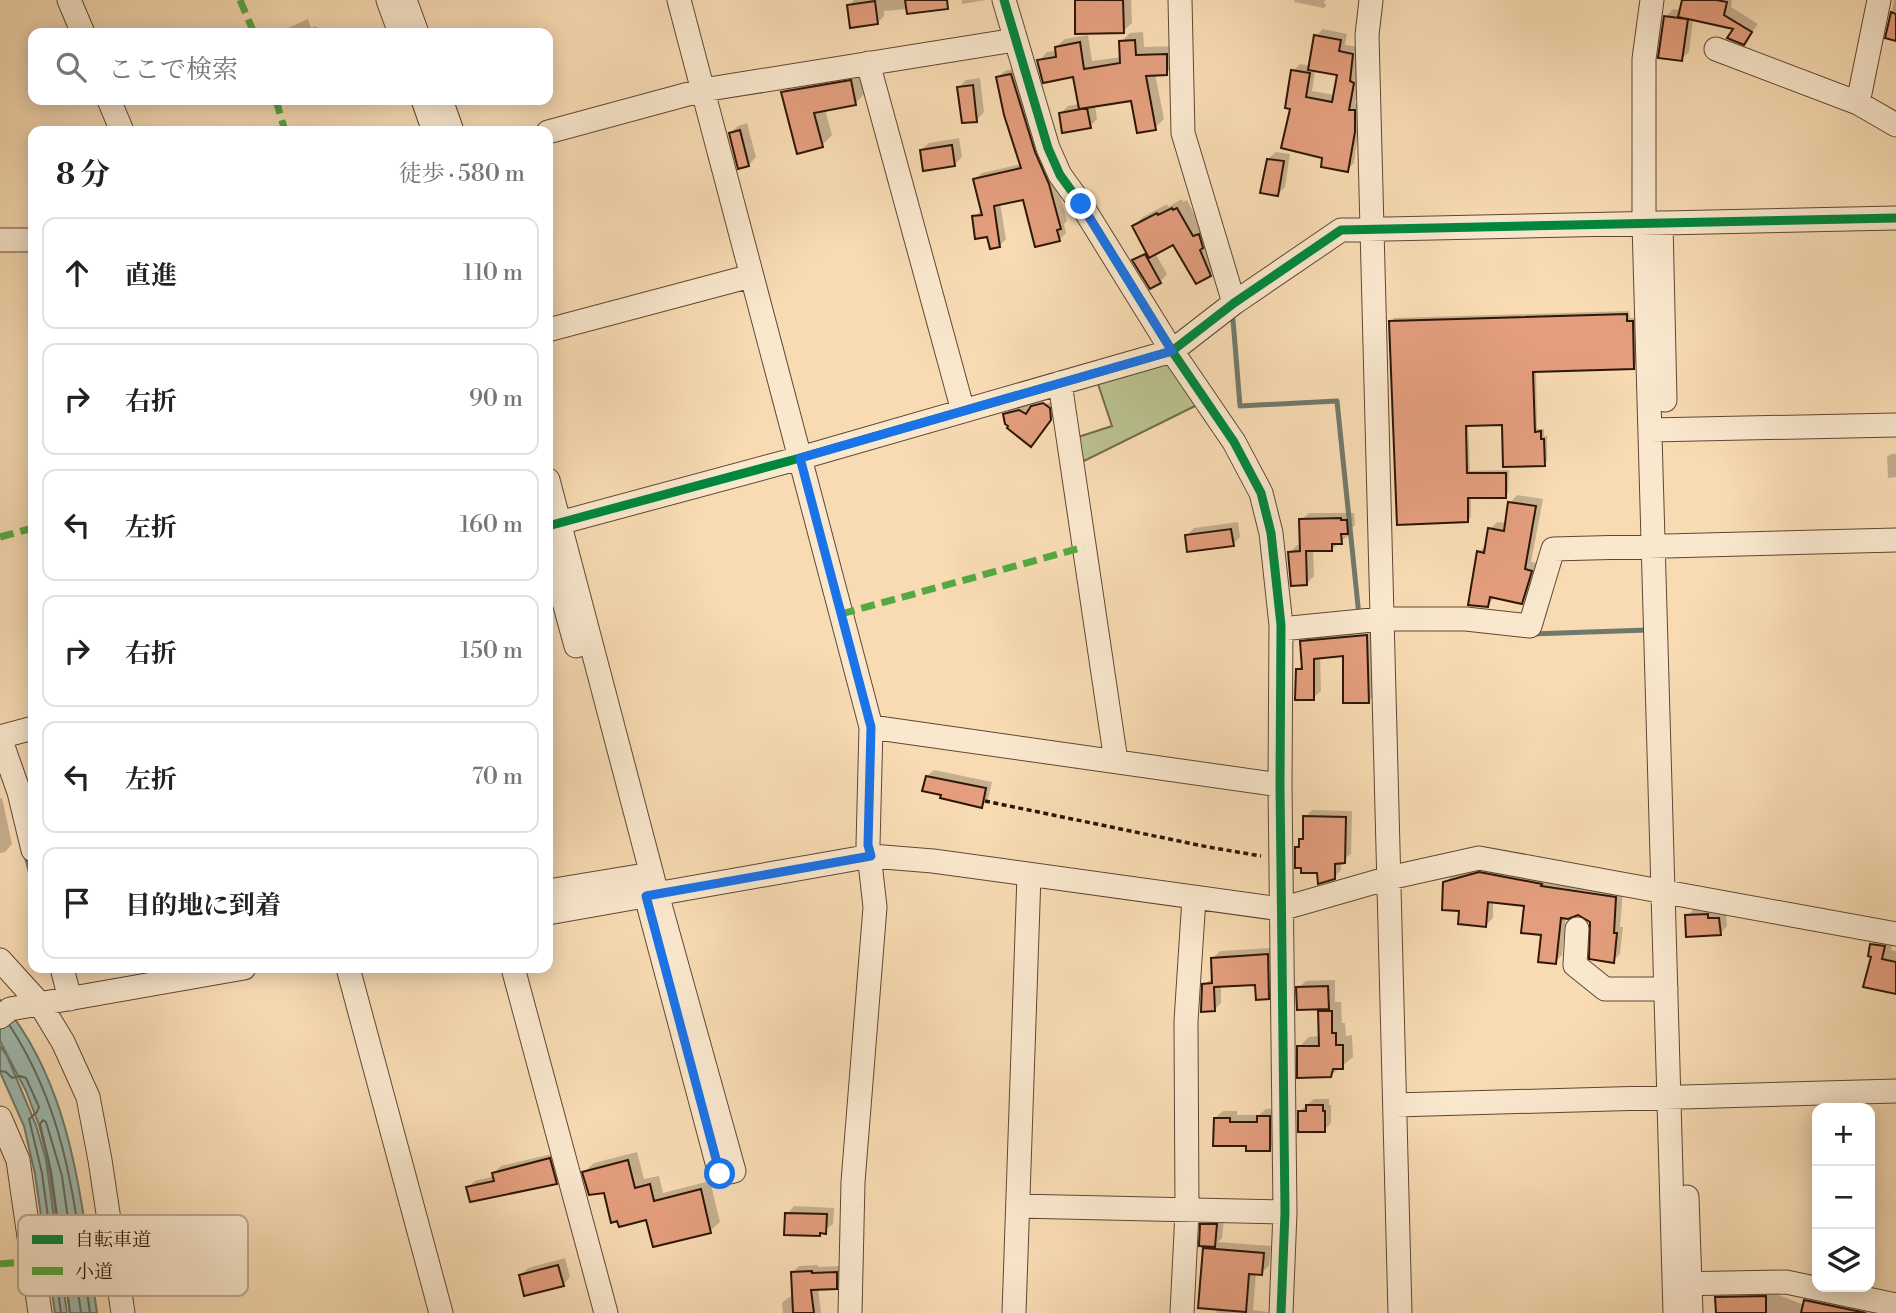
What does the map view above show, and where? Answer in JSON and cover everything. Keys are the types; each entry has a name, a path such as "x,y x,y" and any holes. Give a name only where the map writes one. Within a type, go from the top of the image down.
{"street":[{"path":"69,0 81,28"},
{"path":"388,0 398,28"},
{"path":"405,0 415,28"},
{"path":"679,0 871,727 868,845 876,907 853,1182 850,1313"},
{"path":"1004,0 1048,148 1060,175 1081,204 1172,351 1234,442 1261,493 1270,533 1281,629 1285,1212 1281,1313"},
{"path":"1180,0 1183,133 1234,303"},
{"path":"1371,0 1367,35 1371,230 1400,1313"},
{"path":"1652,0 1644,59 1653,224 1682,1284 1675,1313"},
{"path":"1858,103 1879,0"},
{"path":"553,131 703,90 1015,40"},
{"path":"1716,49 1858,103 1896,125"},
{"path":"868,64 963,411"},
{"path":"111,105 120,126"},
{"path":"425,105 432,126"},
{"path":"443,105 450,126"},
{"path":"553,562 645,889 734,1171 720,1174 645,889 554,525 800,458 1172,351 1234,303 1341,230 1896,218"},
{"path":"0,240 28,240"},
{"path":"553,329 751,276"},
{"path":"1060,383 1116,761"},
{"path":"1658,430 1896,425"},
{"path":"1281,629 1382,619 1466,619 1530,626 1553,549 1896,540"},
{"path":"871,727 1280,785"},
{"path":"28,730 0,738 28,832"},
{"path":"553,913 645,889 871,856 933,861 1282,909 1389,878 1479,858 1896,934"},
{"path":"1014,1313 1029,875"},
{"path":"553,891 645,889"},
{"path":"1671,893 1666,989 1677,1097"},
{"path":"1182,1313 1187,1212 1186,1021 1194,898"},
{"path":"1577,929 1575,965 1605,989 1666,989"},
{"path":"0,960 40,1004 63,1042 88,1097 108,1215"},
{"path":"63,973 70,999"},
{"path":"5,1013 40,1004 216,973"},
{"path":"349,973 441,1313"},
{"path":"514,973 606,1313"},
{"path":"1395,1105 1896,1091"},
{"path":"0,1118 18,1160 26,1215"},
{"path":"1018,1206 1187,1212 1285,1212"},
{"path":"1682,1284 1786,1282 1896,1305"},
{"path":"1682,1284 1691,1313"}],"path":[{"path":"985,801 1208,847 1281,859"}],"green space":[{"path":"1169,361 1199,404 1078,464 1075,438 1112,426 1096,378"}],"water":[{"path":"0,1000 25,1034 44,1070 71,1149 83,1215 56,1215 48,1160 39,1125 26,1091 0,1041"},
{"path":"0,1046 7,1056 36,1125 46,1160 54,1215 41,1215 24,1126 0,1072"},
{"path":"53,1296 65,1296 67,1313 55,1313"},
{"path":"68,1296 95,1296 97,1313 70,1313"}],"building":[{"path":"905,0 947,0 948,9 907,14"},
{"path":"1075,0 1123,0 1124,33 1075,34"},
{"path":"1682,0 1727,2 1724,15 1752,32 1744,45 1727,38 1733,29 1688,19 1682,61 1658,58 1664,16 1687,19 1678,17"},
{"path":"875,1 878,24 850,28 847,5"},
{"path":"1891,12 1896,14 1896,41 1885,38"},
{"path":"1314,35 1341,40 1339,51 1353,54 1350,81 1354,83 1349,110 1355,110 1355,132 1348,172 1321,167 1322,158 1281,148 1290,109 1285,108 1291,70 1310,73 1306,97 1332,102 1337,75 1308,70"},
{"path":"1135,40 1136,55 1167,54 1167,75 1146,76 1156,130 1137,133 1131,101 1079,109 1073,77 1043,83 1037,60 1056,57 1055,47 1080,42 1084,69 1120,63 1119,41"},
{"path":"1011,74 1035,152 1049,184 1061,229 1057,230 1060,241 1035,247 1023,200 994,206 1000,247 990,249 987,237 975,239 972,216 982,215 973,179 1021,168 1004,115 996,77"},
{"path":"851,80 856,105 814,113 823,147 797,154 781,92"},
{"path":"973,85 977,122 962,123 957,87"},
{"path":"1087,108 1091,128 1062,133 1059,113"},
{"path":"740,130 749,166 738,169 729,133"},
{"path":"952,145 955,166 923,171 920,150"},
{"path":"1267,159 1284,161 1278,196 1260,193"},
{"path":"1177,208 1193,236 1199,234 1203,248 1200,250 1211,276 1196,284 1173,245 1149,258 1132,226"},
{"path":"1145,254 1161,283 1150,289 1132,260"},
{"path":"1627,314 1627,321 1633,321 1634,369 1533,372 1535,432 1541,431 1541,439 1544,439 1545,466 1503,467 1502,425 1466,426 1467,473 1506,473 1506,498 1468,498 1468,522 1397,525 1389,321"},
{"path":"1043,403 1050,408 1051,420 1031,447 1007,428 1003,414 1019,410 1026,414 1031,406"},
{"path":"1508,502 1536,506 1525,569 1532,571 1522,604 1490,597 1488,607 1468,605 1477,551 1484,553 1488,528 1504,531"},
{"path":"1299,519 1347,520 1348,534 1341,534 1342,544 1332,544 1332,551 1306,551 1307,585 1291,586 1288,552 1300,551"},
{"path":"1231,529 1234,546 1187,552 1185,535"},
{"path":"1367,635 1369,703 1343,703 1343,656 1314,659 1314,700 1295,700 1296,669 1302,669 1300,641"},
{"path":"926,776 986,788 982,808 922,791"},
{"path":"1303,816 1346,817 1345,863 1335,864 1335,879 1318,884 1317,873 1301,873 1301,868 1295,868 1295,847 1299,847 1299,839 1303,839"},
{"path":"1479,872 1542,884 1541,886 1616,897 1614,963 1589,959 1590,922 1578,915 1568,919 1561,918 1556,964 1538,962 1541,935 1521,933 1524,906 1488,902 1486,927 1458,924 1459,911 1442,910 1443,882"},
{"path":"1708,914 1708,918 1719,918 1721,935 1686,937 1685,915"},
{"path":"1870,944 1885,946 1882,959 1896,962 1896,994 1863,987 1871,957 1868,956"},
{"path":"1268,954 1269,999 1256,1000 1255,985 1214,987 1215,1011 1201,1012 1202,984 1212,983 1211,958"},
{"path":"1328,986 1329,1009 1297,1010 1296,987"},
{"path":"1318,1011 1332,1011 1332,1033 1336,1033 1336,1045 1343,1045 1343,1069 1333,1069 1331,1077 1297,1078 1297,1046 1319,1046"},
{"path":"1306,1105 1323,1105 1325,1132 1298,1132 1298,1111 1306,1111"},
{"path":"1257,1116 1270,1116 1270,1151 1246,1151 1246,1146 1213,1146 1214,1118 1230,1118 1230,1122 1257,1122"},
{"path":"550,1158 557,1184 470,1202 466,1187 494,1181 492,1173"},
{"path":"628,1160 635,1188 650,1184 654,1201 701,1189 711,1233 653,1247 646,1220 619,1227 617,1221 611,1223 604,1193 589,1195 582,1172"},
{"path":"785,1213 827,1214 826,1234 784,1235"},
{"path":"1200,1224 1217,1224 1215,1247 1199,1246"},
{"path":"1203,1248 1264,1253 1262,1275 1249,1274 1246,1312 1198,1308"},
{"path":"558,1265 564,1286 524,1296 519,1275"},
{"path":"791,1272 837,1272 837,1289 811,1290 814,1313 793,1313"},
{"path":"1766,1296 1766,1313 1716,1313 1715,1297"},
{"path":"1804,1300 1866,1313 1801,1313"}],"waterway":[{"path":"1233,320 1240,406 1337,401 1359,616"},
{"path":"1531,634 1648,630"},
{"path":"26,855 28,863"}],"marked path":[{"path":"240,0 252,28"},
{"path":"277,105 284,126"},
{"path":"0,537 28,529"},
{"path":"841,614 1084,547"},
{"path":"0,1264 18,1262"}],"cycle path":[{"path":"1004,0 1048,148 1060,175 1081,204 1172,351 1234,442 1261,493 1271,533 1281,625 1285,1212 1281,1313"},
{"path":"553,525 800,458 1172,351 1234,303 1341,230 1896,218"}],"route":[{"path":"720,1174 646,896 871,856 868,845 871,727 800,458 1172,351 1081,204"}]}
